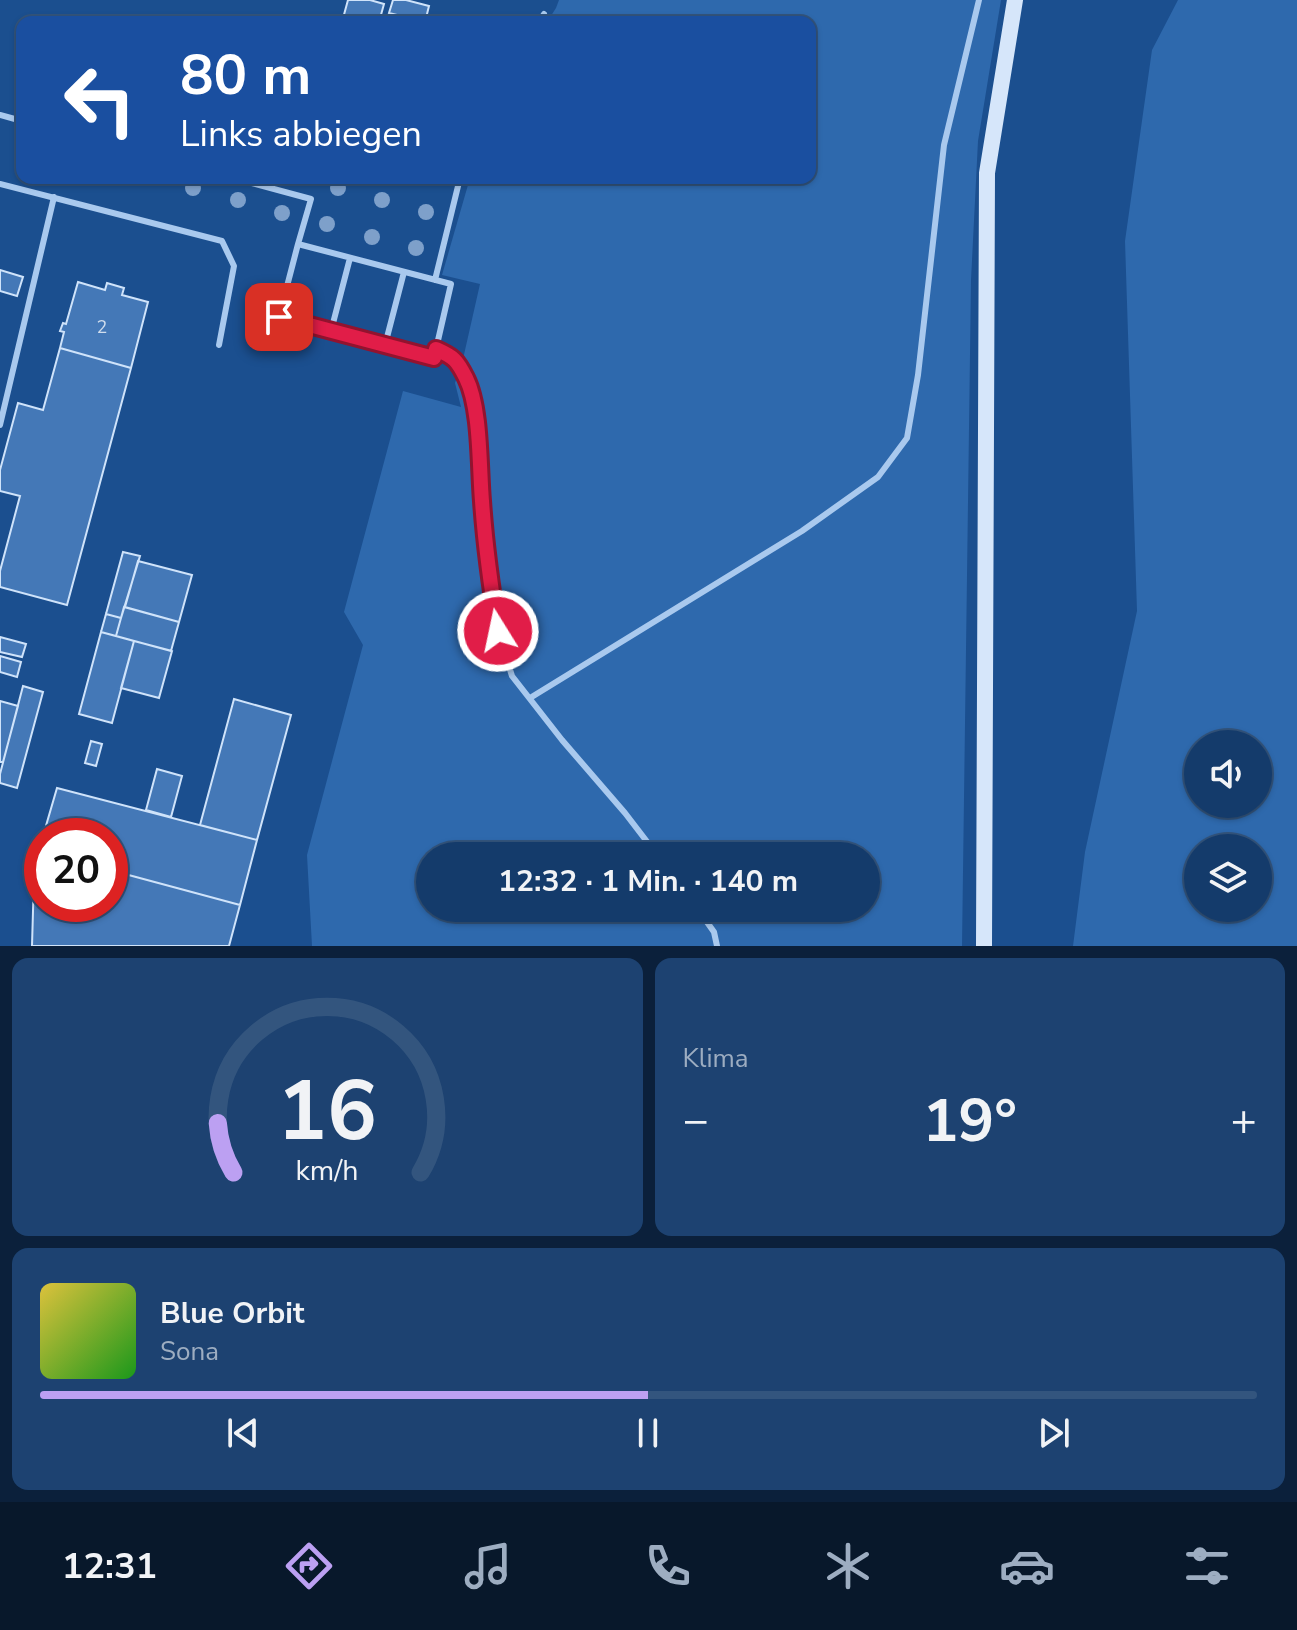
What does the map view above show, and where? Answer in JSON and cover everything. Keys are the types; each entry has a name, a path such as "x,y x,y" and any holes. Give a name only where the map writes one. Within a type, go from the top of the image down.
{"main road":[{"path":"984,946 987,173 1015,0"}],"lane":[{"path":"530,698 802,531 878,477 907,438 918,375 944,145 979,0"},
{"path":"0,184 222,241 234,266 219,345"},
{"path":"255,184 311,199 298,244 279,317 434,358 451,284 298,244"},
{"path":"435,280 459,184"},
{"path":"0,425 54,197"},
{"path":"331,331 350,258"},
{"path":"385,345 404,272"},
{"path":"436,349 453,357 472,392 490,581 498,631 512,676 647,842"},
{"path":"707,922 714,932 717,946"}],"shaded area":[{"path":"559,0 1001,0 978,141 971,280 962,946 312,946 307,855 363,645 344,612 403,391 461,407 455,383 480,284 442,275 468,184 816,184 816,16 551,16"},
{"path":"1178,0 1297,0 1297,946 1073,946 1085,852 1137,611 1125,241 1152,50"}],"building":[{"path":"348,0 370,0 384,4 381,16 344,16"},
{"path":"393,0 429,6 426,16 389,13"},
{"path":"0,270 23,277 17,296 0,291"},
{"path":"78,282 105,290 107,283 124,288 122,295 148,302 131,368 60,348 64,332 60,331 63,323 66,324"},
{"path":"60,348 131,368 67,605 0,587 0,571 20,496 0,491 0,470 18,403 43,410"},
{"path":"123,552 140,556 121,618 106,614"},
{"path":"138,561 192,575 179,622 125,607"},
{"path":"124,607 179,622 171,651 116,636"},
{"path":"106,614 121,618 116,636 101,632"},
{"path":"101,632 134,641 112,723 79,714"},
{"path":"0,637 26,644 22,657 0,652"},
{"path":"134,641 172,651 159,698 121,688"},
{"path":"0,656 21,662 17,677 0,672"},
{"path":"23,686 43,692 17,788 0,783 0,774"},
{"path":"234,699 291,715 257,840 200,825"},
{"path":"0,701 18,706 3,762 0,762"},
{"path":"91,741 102,744 96,766 85,763"},
{"path":"157,769 182,776 171,817 146,810"},
{"path":"57,788 257,840 240,905 128,875 128,818 48,818"},
{"path":"128,875 240,905 229,946 32,946 33,922 128,922"}],"route":[{"path":"279,317 434,358 436,349 453,357 472,392 490,581 498,631"}]}
